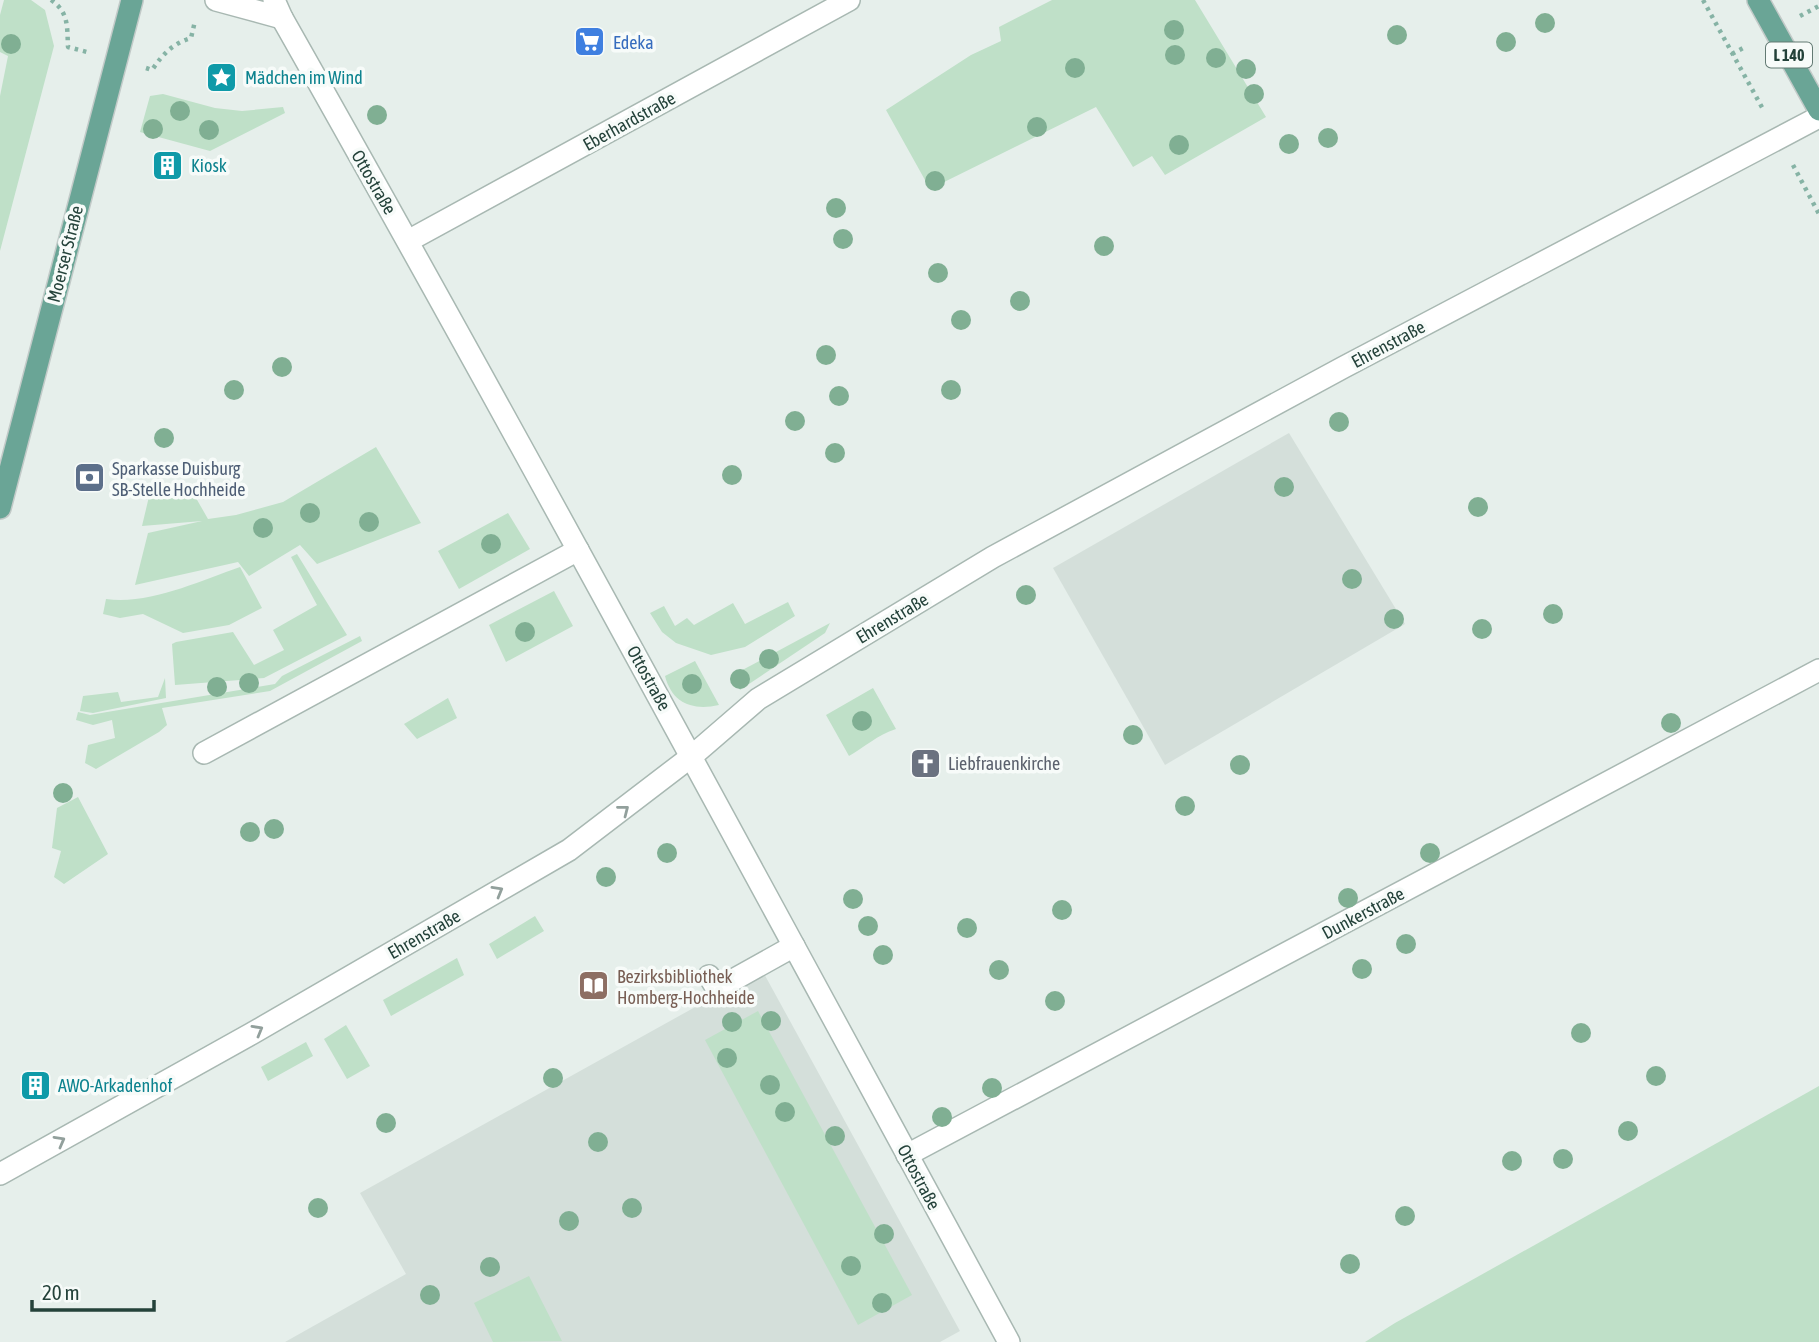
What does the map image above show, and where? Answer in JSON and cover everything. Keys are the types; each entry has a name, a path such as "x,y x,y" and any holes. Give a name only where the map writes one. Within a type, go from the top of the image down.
{"main road":[{"name":"Moerser Straße","path":"0,508 132,0"},
{"name":"L 140","path":"1758,0 1819,110"}],"street":[{"name":"Ottostraße","path":"215,0 278,9 692,756 1009,1342"},
{"name":"Eberhardstraße","path":"408,241 849,0"},
{"name":"Ehrenstraße","path":"0,1174 251,1034 569,850 692,756 758,699 993,556 1819,117"},
{"path":"204,753 578,550"},
{"name":"Dunkerstraße","path":"907,1155 1819,670"},
{"path":"709,976 717,989 794,946"}],"path":[{"path":"51,0 62,7 67,24 68,47"},
{"path":"1703,0 1819,214"},
{"path":"152,69 177,42 191,38"}],"shaded area":[{"path":"1289,433 1405,624 1165,765 1053,568"},
{"path":"762,970 960,1331 940,1342 285,1342 406,1274 360,1193"}],"green space":[{"path":"4,0 31,0 45,10 54,46 0,251 0,96 8,56 0,52 0,15"},
{"path":"1052,0 1195,0 1266,117 1165,175 1152,156 1133,167 1096,107 930,189 886,110 971,55 1001,41 999,27"},
{"path":"163,94 215,108 242,111 283,107 285,113 210,151 140,132 150,96"},
{"path":"376,447 421,523 317,564 300,545 249,576 238,562 135,585 148,533 202,521 142,526 152,484 177,490 188,484 208,519 236,515 283,502"},
{"path":"508,513 530,549 459,589 438,551"},
{"path":"297,554 347,635 264,678 175,685 172,644 176,642 233,632 254,665 284,650 273,630 317,605 291,557"},
{"path":"240,567 262,608 229,625 183,633 143,614 120,618 103,614 106,599 123,600 157,595"},
{"path":"554,591 573,626 506,662 489,625"},
{"path":"788,602 795,616 745,647 711,655 676,643 662,632 650,613 664,606 675,626 687,618 694,625 733,603 745,624"},
{"path":"830,623 825,633 740,690 733,675"},
{"path":"360,636 362,641 270,691 162,708 167,725 159,732 96,769 85,763 88,745 115,738 112,720 93,725 76,720 78,712 90,715 275,684 282,676"},
{"path":"695,661 719,705 700,707 684,703 668,685 665,676"},
{"path":"165,678 166,698 93,713 80,711 83,696 118,692 121,702 158,697"},
{"path":"873,688 896,729 849,756 826,715"},
{"path":"448,698 457,718 417,739 404,724"},
{"path":"78,797 108,854 64,884 54,877 61,851 52,848 57,808"},
{"path":"535,916 544,931 497,959 489,944"},
{"path":"457,958 464,975 391,1016 383,1000"},
{"path":"758,1011 912,1295 858,1325 705,1040"},
{"path":"346,1025 370,1066 347,1079 324,1039"},
{"path":"306,1042 313,1056 268,1081 261,1067"},
{"path":"1819,1086 1819,1342 1365,1342 1395,1323"},
{"path":"529,1276 562,1341 493,1342 474,1303"}],"place":[{"name":"Edeka","path":"590,42"},
{"name":"Mädchen im Wind","path":"222,77"},
{"name":"Kiosk","path":"168,165"},
{"name":"Sparkasse Duisburg SB-Stelle Hochheide","path":"89,478"},
{"name":"Liebfrauenkirche","path":"925,763"},
{"name":"Bezirksbibliothek Homberg-Hochheide","path":"594,986"},
{"name":"AWO-Arkadenhof","path":"35,1085"}]}
